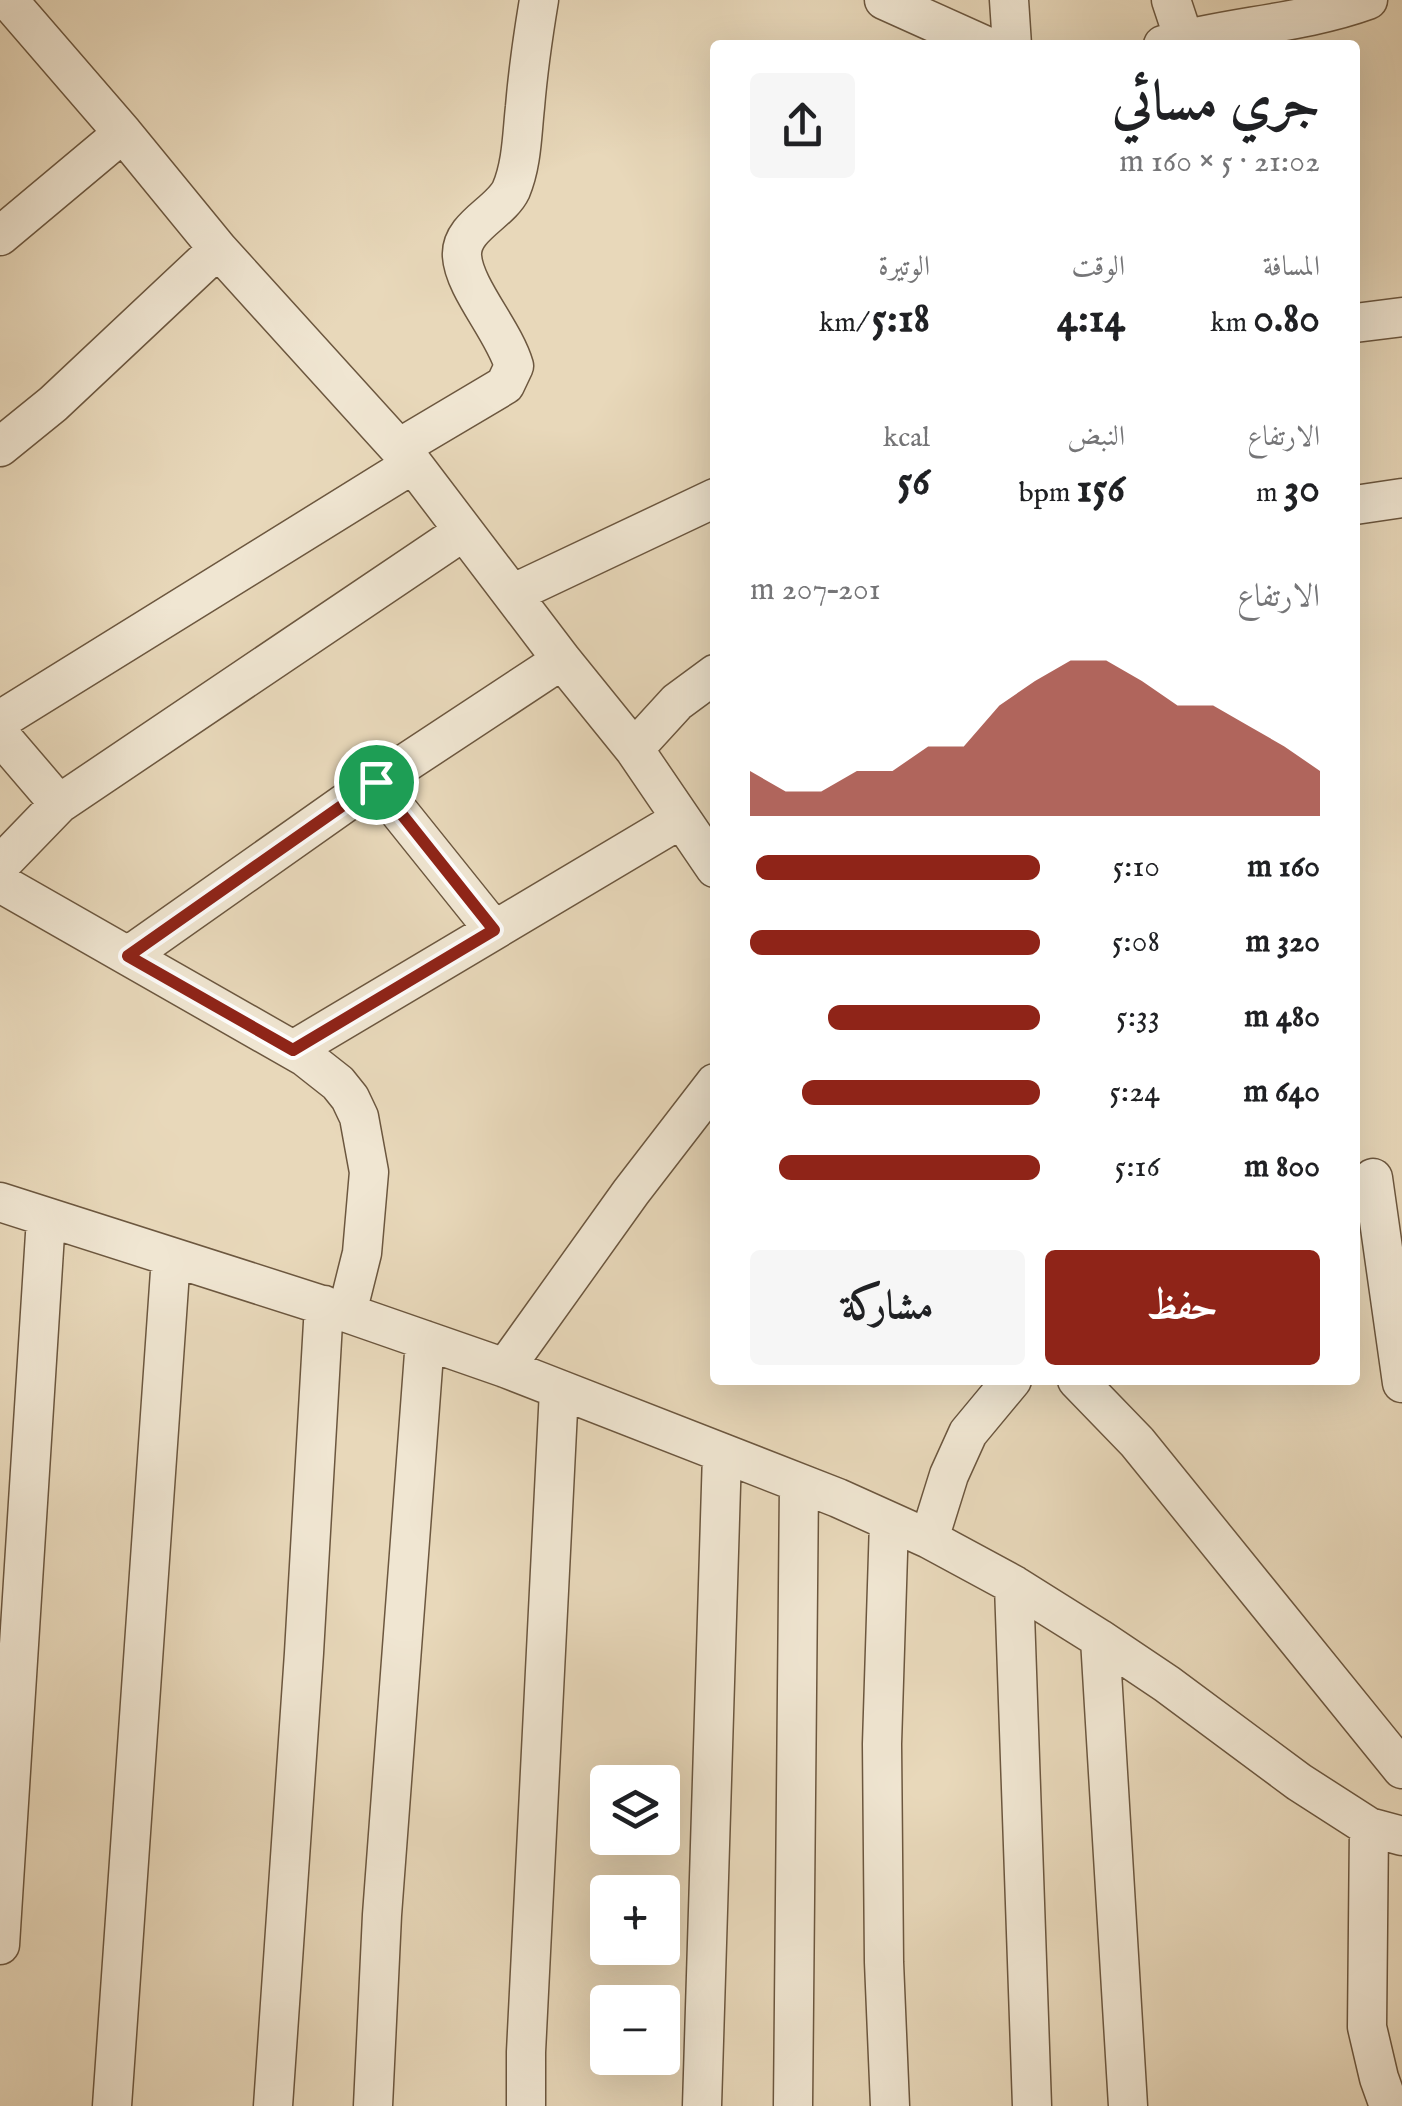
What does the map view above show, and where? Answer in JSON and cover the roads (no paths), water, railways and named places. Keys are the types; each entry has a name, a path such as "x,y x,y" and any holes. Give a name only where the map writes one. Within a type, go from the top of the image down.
{"street":[{"path":"8,0 218,249 406,456 634,749 710,861"},
{"path":"0,720 406,456 505,384 514,366 510,351 466,273 462,255 468,236 509,195 517,174 539,0"},
{"path":"884,0 973,40"},
{"path":"1009,0 1012,40"},
{"path":"1171,0 1173,40"},
{"path":"1184,40 1297,19 1368,0"},
{"path":"0,236 123,134"},
{"path":"0,448 53,404 218,249"},
{"path":"1360,322 1402,317"},
{"path":"1360,504 1402,498"},
{"path":"512,594 710,500"},
{"path":"0,865 59,804 464,531"},
{"path":"128,956 376,782 562,660"},
{"path":"634,749 677,702 710,678"},
{"path":"0,735 59,804"},
{"path":"376,782 494,930"},
{"path":"293,1050 681,819"},
{"path":"0,883 305,1056 338,1083 359,1117 369,1172 362,1253 335,1309 304,1653 273,2106"},
{"path":"505,1368 710,1089"},
{"path":"1377,1178 1402,1383"},
{"path":"0,1202 505,1368 800,1484 929,1540 1014,1585 1100,1639 1299,1782 1386,1831 1367,2027 1378,2078 1389,2106"},
{"path":"0,1945 46,1218"},
{"path":"112,2106 171,1257"},
{"path":"373,2106 382,1915 425,1340"},
{"path":"929,1540 949,1475 968,1433 1008,1385"},
{"path":"1082,1385 1137,1442 1402,1769"},
{"path":"526,2106 559,1390"},
{"path":"702,2106 722,1454"},
{"path":"793,2106 800,1484"},
{"path":"889,1522 882,1764 890,2106"},
{"path":"1014,1585 1032,2106"},
{"path":"1100,1639 1128,2106"}]}
